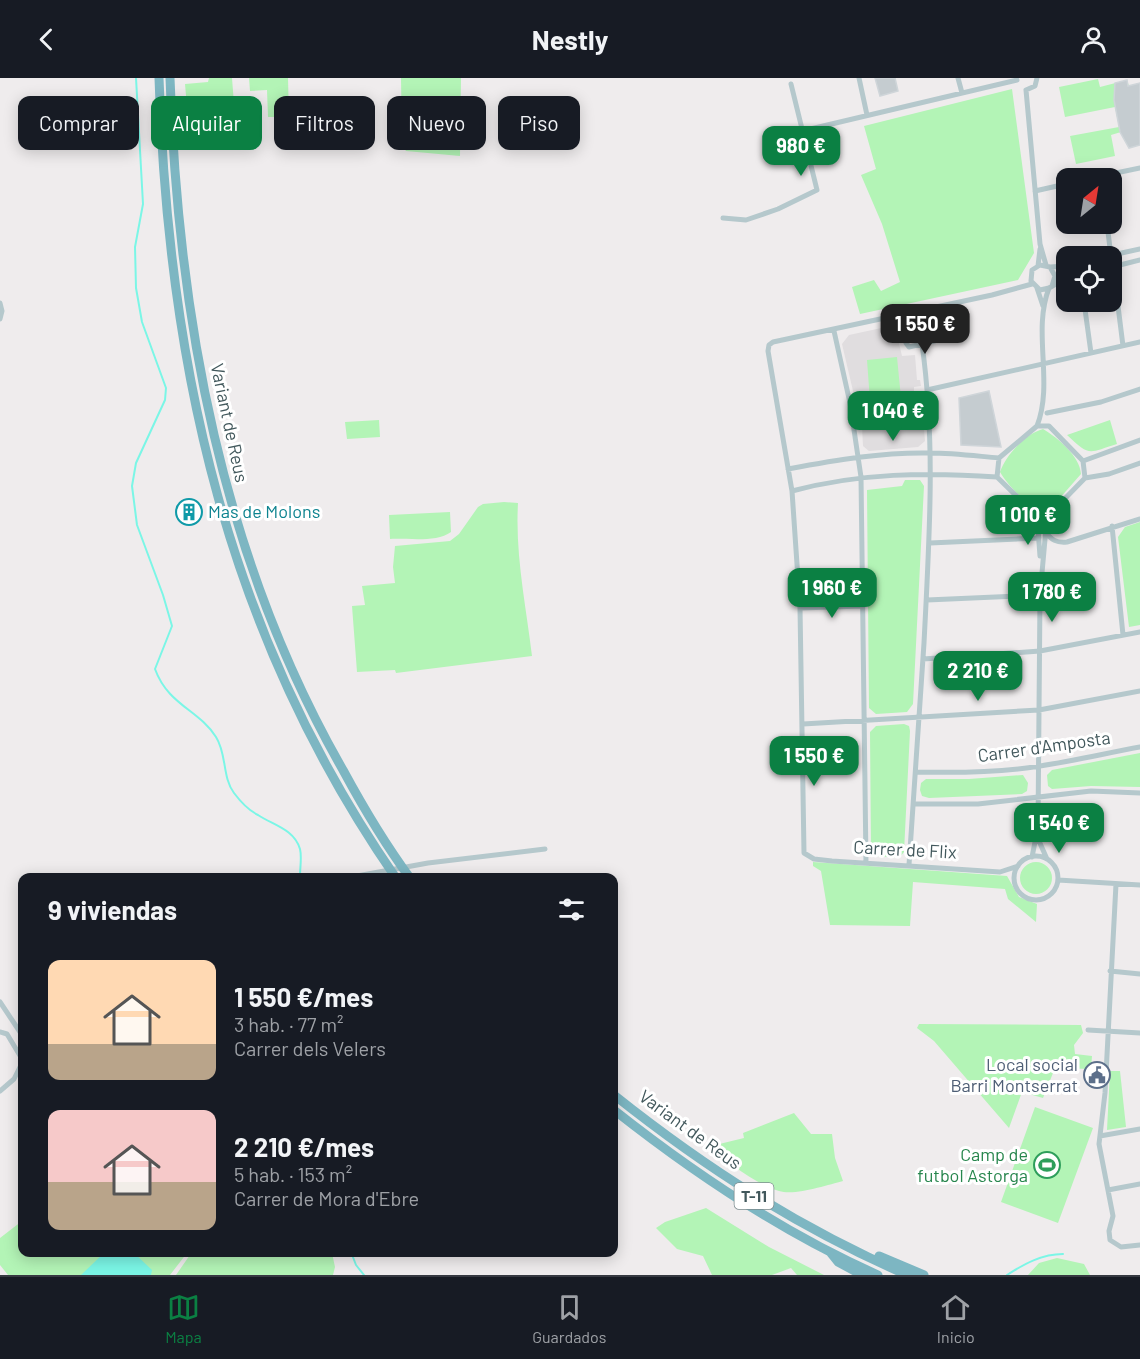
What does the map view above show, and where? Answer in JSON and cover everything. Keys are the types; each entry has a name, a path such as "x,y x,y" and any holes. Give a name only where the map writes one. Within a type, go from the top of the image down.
{"highway":[{"name":"Variant de Reus","path":"157,78 175,277 198,422 217,499 235,559 259,624 313,742 350,807 393,873"},
{"name":"Variant de Reus","path":"171,78 172,115 188,287 199,362 225,484 246,554 295,679 323,736 360,800 407,873"},
{"name":"Variant de Reus","path":"618,1098 663,1134 759,1200 818,1233 907,1275"},
{"name":"Variant de Reus","path":"618,1113 656,1143 755,1210 878,1275"},
{"path":"759,1200 924,1275"},
{"path":"829,1251 838,1262 862,1275"}],"street":[{"path":"859,78 867,115"},
{"path":"958,78 962,93"},
{"path":"1026,90 1035,86 1037,78"},
{"path":"802,131 1017,79 1019,86 1026,90"},
{"path":"723,218 746,220 789,204 817,190 790,84"},
{"path":"1026,90 1040,244 1038,266 1031,273 1043,307"},
{"path":"1122,172 1140,168"},
{"path":"1035,191 1056,186"},
{"path":"997,477 999,458 1036,426 1043,404 1043,307 1055,276 1048,266 1040,244"},
{"path":"1122,253 1140,249"},
{"path":"1122,265 1140,261"},
{"path":"1038,266 1056,266"},
{"path":"1056,284 1050,287 1034,286 834,331 777,341 769,345 768,351 792,491 800,608 803,724 1040,710 1140,691"},
{"path":"0,303 2,315 0,319"},
{"path":"900,316 909,347 938,340 933,309"},
{"path":"1085,312 1091,353"},
{"path":"1118,312 1123,346"},
{"path":"834,331 859,456 861,478 866,863"},
{"path":"927,390 1140,342"},
{"path":"909,865 927,600 932,474 922,344"},
{"path":"1047,413 1101,402 1140,389"},
{"path":"1043,404 1049,426 1083,461 1085,478"},
{"path":"1036,426 1049,426"},
{"path":"1083,461 1140,440"},
{"path":"788,469 859,456 932,453 999,458"},
{"path":"1047,859 1032,857 1018,866 1014,878 1019,892 1035,900 1051,894 1058,880 1055,867 1047,859 1039,841 1038,827 1040,595 1047,517 1085,478 1109,474 1140,463"},
{"path":"792,491 861,478 932,474 997,477 1037,516 1047,517"},
{"path":"1037,516 1041,572"},
{"path":"1045,532 1052,540 1059,543 1140,519"},
{"path":"1112,526 1123,635"},
{"path":"930,543 1039,538"},
{"path":"927,600 1040,595"},
{"path":"800,608 863,606"},
{"path":"923,659 1040,651 1140,632"},
{"name":"Carrer de Flix","path":"803,724 803,846 807,857 1000,872 1014,878"},
{"name":"Carrer d'Amposta","path":"916,772 983,772 1039,767 1140,747"},
{"path":"914,804 978,804 1091,791 1140,793"},
{"path":"1032,857 1038,827"},
{"path":"365,873 545,849"},
{"name":"Carrer de Flix","path":"1000,872 1018,866"},
{"path":"1058,880 1140,885"},
{"path":"1116,884 1099,1144 1113,1216 1109,1231 1110,1240 1114,1244 1128,1247 1140,1245"},
{"path":"1110,972 1140,974"},
{"path":"0,1002 18,1029"},
{"path":"1088,1030 1140,1033"},
{"path":"0,1032 7,1034 18,1054"},
{"path":"0,1091 14,1079 18,1070"},
{"path":"1100,1136 1140,1129"},
{"path":"1108,1190 1140,1184"}],"shaded area":[{"path":"209,78 232,78 233,96 186,96 185,84 208,82"},
{"path":"249,78 288,78 288,96 274,96 274,117 268,117 267,90 250,91"},
{"path":"401,78 461,78 461,96 401,96"},
{"path":"1098,79 1100,87 1127,80 1129,86 1140,83 1121,132 1111,135 1115,156 1076,164 1070,136 1119,127 1115,107 1065,117 1059,87"},
{"path":"1012,89 1034,253 1018,280 860,314 852,287 874,280 881,291 900,282 882,224 861,175 876,169 864,126"},
{"path":"460,150 460,156 406,151"},
{"path":"927,318 931,335 912,339 908,322"},
{"path":"886,327 896,331 902,356 915,355 917,380 920,380 921,386 914,387 914,392 921,392 922,404 916,405 916,411 923,411 924,423 917,424 918,429 924,429 925,441 918,447 869,451 863,446 861,408 857,408 842,344 849,335"},
{"path":"897,357 901,398 870,401 867,360"},
{"path":"379,420 380,437 347,439 345,422"},
{"path":"1110,420 1117,444 1090,451 1080,447 1067,435"},
{"path":"1043,429 1061,442 1072,454 1080,467 1081,474 1052,507 1043,512 1019,495 1000,472 1017,446 1030,435"},
{"path":"905,480 920,480 924,486 913,704 907,712 876,714 869,708 867,490 902,486"},
{"path":"518,503 520,561 532,656 396,673 395,670 357,672 352,606 365,605 362,586 395,583 393,567 395,546 450,541 459,534 478,507 483,504"},
{"path":"450,512 451,532 445,535 430,539 390,539 389,515"},
{"path":"1140,522 1140,625 1129,627 1118,537 1125,527"},
{"path":"904,724 909,726 910,731 904,852 899,858 876,856 871,850 870,732 876,726"},
{"path":"1140,753 1140,787 1091,786 1052,789 1048,786 1047,775 1052,770"},
{"path":"1023,775 1028,783 1027,791 1022,794 929,798 922,796 920,790 921,783 926,779"},
{"path":"813,862 1007,876 1019,897 1037,904 1036,922 1008,899 1005,889 913,882 910,926 830,925 821,871 813,866"},
{"path":"1036,862 1047,867 1052,878 1047,889 1036,894 1025,889 1020,878 1025,867"},
{"path":"919,1024 1081,1025 1083,1033 1074,1045 1075,1054 1092,1056 1091,1069 1055,1068 1043,1098 1022,1092 1009,1128 934,1041 917,1028"},
{"path":"1110,1071 1120,1071 1126,1127 1107,1130"},
{"name":"Camp de futbol Astorga","path":"1035,1107 1093,1128 1058,1223 1001,1202"},
{"path":"794,1113 811,1134 832,1134 835,1158 843,1181 802,1191 779,1191 752,1178 707,1147 744,1138 743,1133"},
{"path":"706,1208 769,1247 824,1275 797,1275 791,1268 772,1275 712,1275 703,1256 677,1249 656,1228 665,1222"},
{"path":"18,1224 18,1257 184,1257 170,1275 8,1275 0,1265 0,1238"},
{"path":"100,1257 138,1257 152,1270 151,1275 81,1275"},
{"path":"189,1257 333,1257 335,1267 333,1275 176,1275"},
{"path":"1057,1258 1084,1264 1090,1275 1028,1275 1039,1263"}],"building":[{"path":"875,78 895,78 898,91 880,96"},
{"path":"1127,80 1128,86 1140,83 1140,145 1129,148 1120,132 1114,100 1115,83"},
{"path":"989,391 1001,447 961,445 959,398"}],"waterway":[{"path":"136,78 143,204 135,247 136,288 142,322 166,388 165,400 136,463 132,486 137,525 172,626 155,669 168,691 201,720 216,737 222,751 230,787 236,796 245,806 288,832 297,842 301,852 300,873"},
{"path":"1007,1275 1034,1260 1063,1254"},
{"path":"353,1257 364,1275"}],"place":[{"name":"Mas de Molons","path":"189,512"},
{"name":"Local social Barri Montserrat","path":"1097,1075"},
{"name":"Camp de futbol Astorga","path":"1047,1165"}]}
